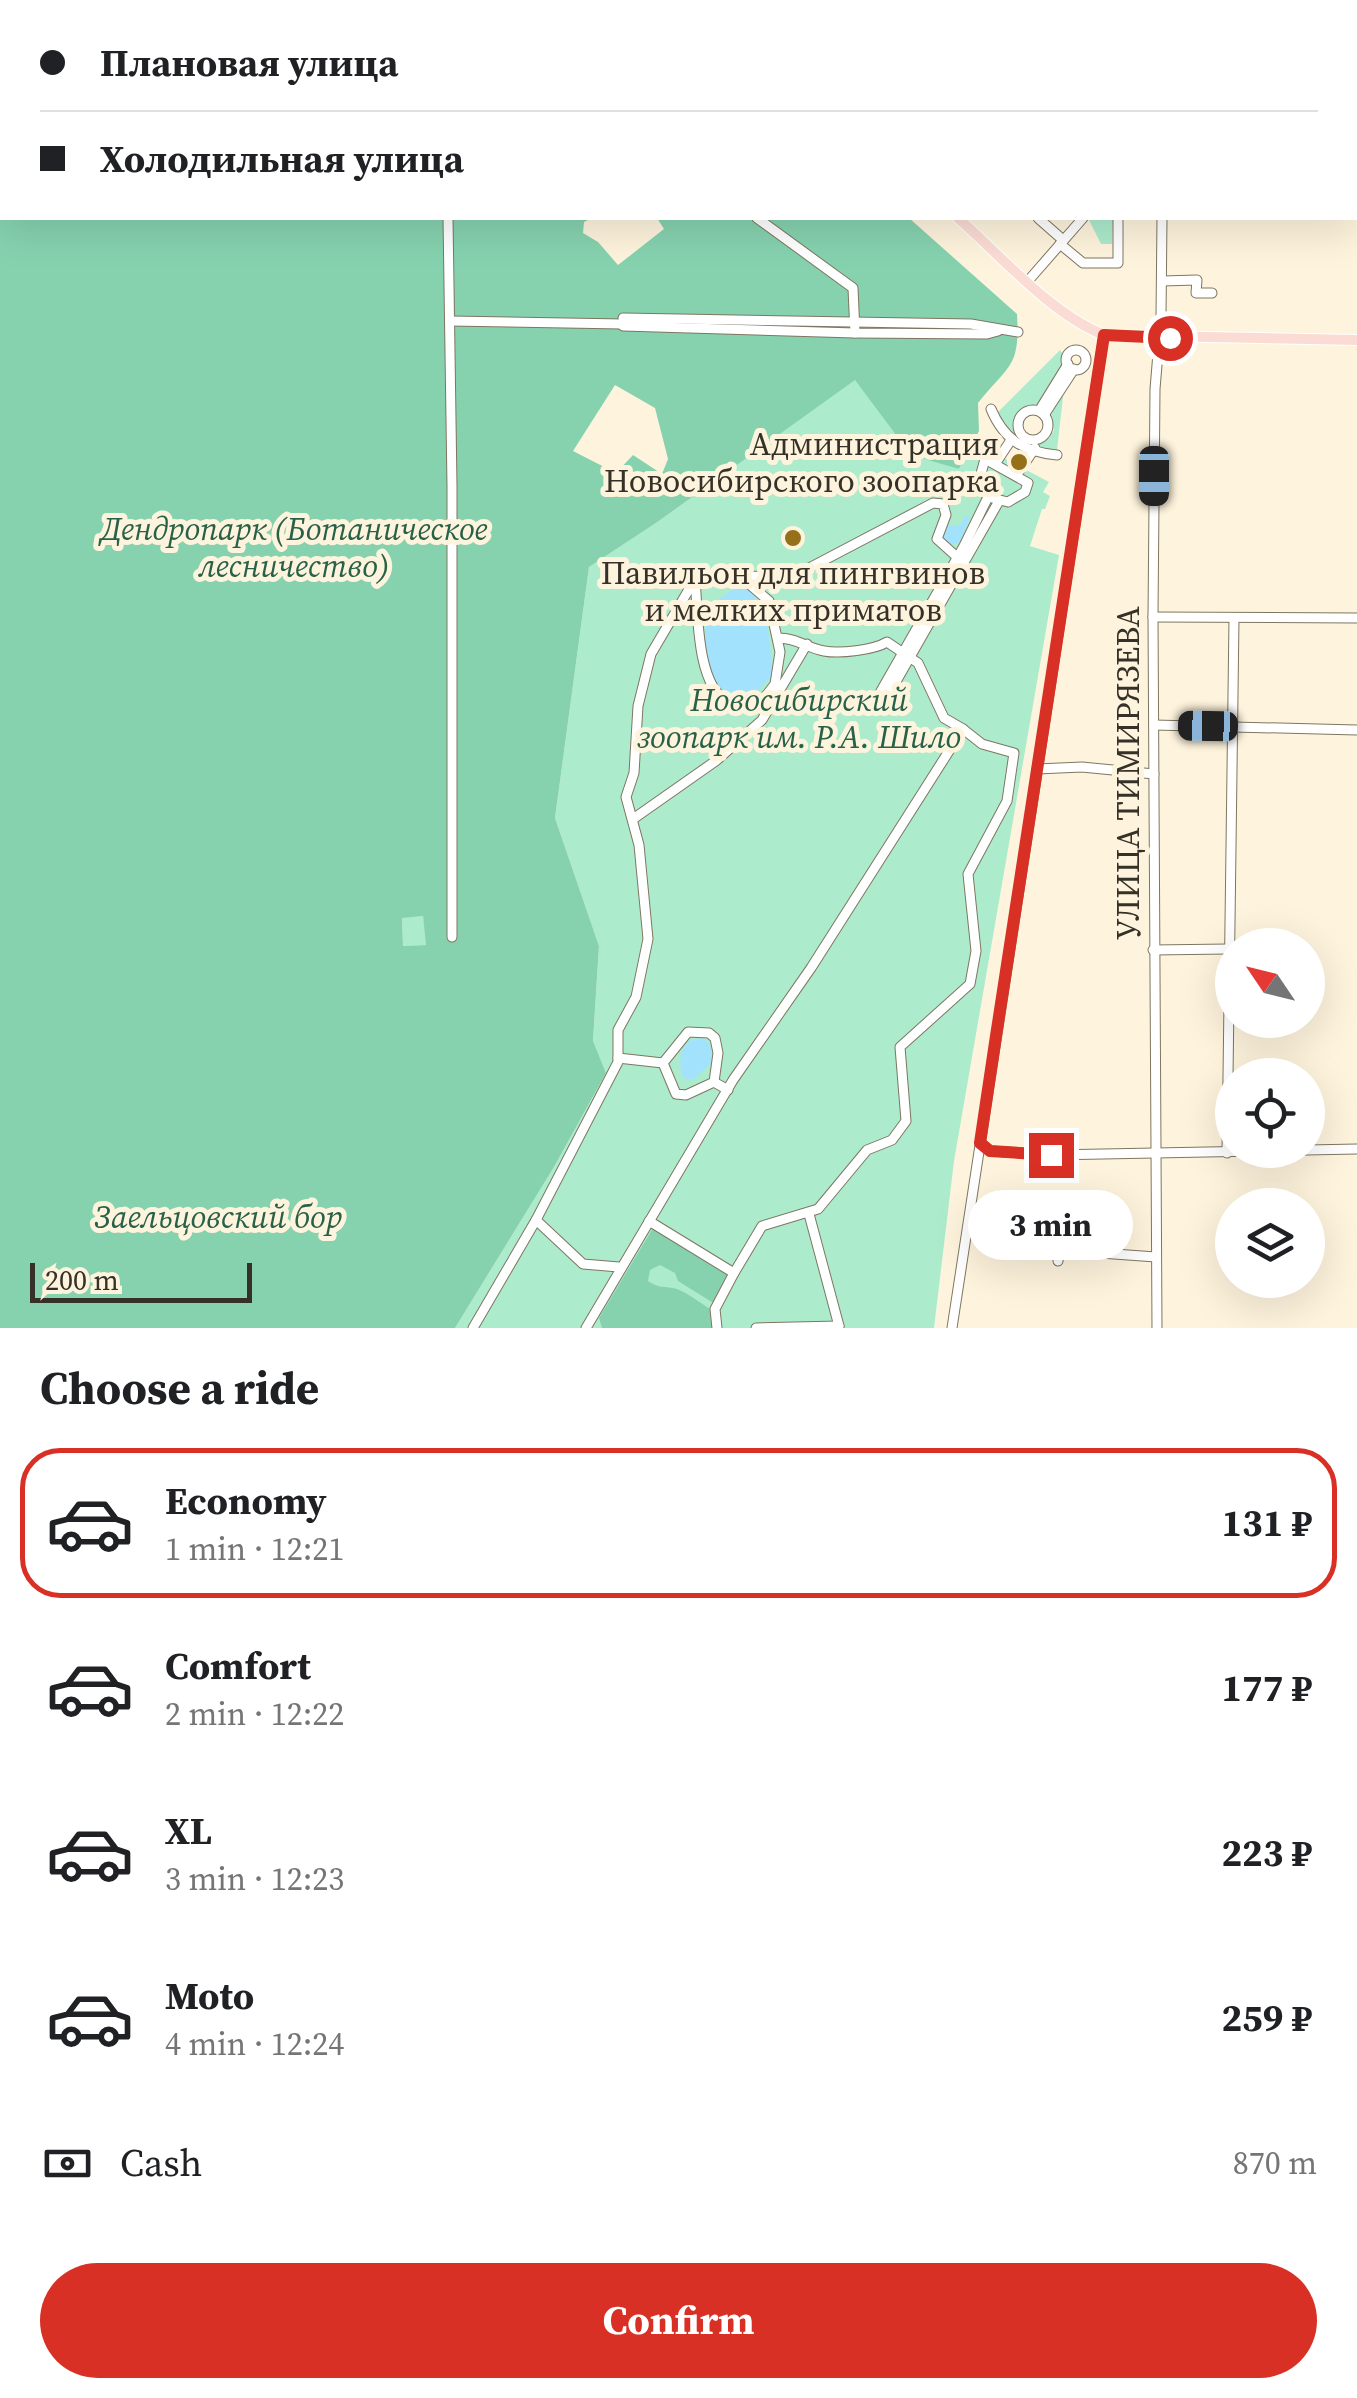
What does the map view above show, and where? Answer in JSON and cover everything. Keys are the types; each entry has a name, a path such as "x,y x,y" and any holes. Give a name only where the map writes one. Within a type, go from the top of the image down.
{"main road":[{"path":"960,220 1082,325 1104,335 1357,340"}],"street":[{"path":"448,220 452,938"},
{"path":"760,220 853,288 856,328"},
{"path":"1040,220 1083,263 1118,263 1118,220"},
{"path":"1028,281 1081,220"},
{"name":"УЛИЦА ТИМИРЯЗЕВА","path":"1157,1328 1154,390 1160,338 1162,220"},
{"path":"1162,280 1197,280 1196,293 1212,293"},
{"path":"450,320 856,328 971,324 1018,332"},
{"path":"952,1328 1104,335"},
{"path":"1068,347 1089,357 1083,367 1071,367 1068,347"},
{"path":"1042,413 1071,367"},
{"path":"990,408 998,426 1015,443 1032,452 1057,455"},
{"path":"997,462 1015,443 1018,420 1029,410 1042,413"},
{"path":"1015,443 1043,436 1048,427 1042,413"},
{"path":"1018,474 1032,452"},
{"path":"986,459 997,462 1028,483 1024,492 1008,502 994,499 979,481 986,459"},
{"path":"907,655 958,557 994,499"},
{"path":"884,695 994,499"},
{"path":"695,578 792,577 933,503 943,504 946,516 937,539 958,557"},
{"path":"740,576 769,601 780,652 775,684 750,708"},
{"path":"695,578 701,653 710,683 724,700 750,708 762,720"},
{"path":"472,1328 536,1220 618,1058 618,1030 636,998 648,939 640,845 626,797 634,773 638,706 651,654 695,578"},
{"path":"1153,618 1357,618"},
{"path":"1229,928 1234,618"},
{"path":"717,1328 715,1309 762,1226 809,1214 842,1184 867,1150 892,1140 906,1121 900,1048 970,984 976,952 968,874 1007,801 1014,752 982,744 944,718 918,663 887,642 874,649 825,652 796,638 778,638"},
{"path":"634,819 717,760 762,720 808,644"},
{"path":"1154,725 1357,730"},
{"path":"586,1328 728,1090 812,968 962,729"},
{"path":"1037,769 1082,767 1154,774"},
{"path":"1154,950 1215,949"},
{"path":"663,1063 688,1032 709,1033 716,1038 718,1053 714,1082"},
{"path":"618,1058 663,1063"},
{"path":"663,1063 676,1094 686,1094 714,1082"},
{"path":"714,1082 728,1090"},
{"path":"980,1143 990,1151 1215,1153"},
{"path":"1325,1150 1357,1149"},
{"path":"756,1328 838,1327 809,1214"},
{"path":"536,1220 583,1264 620,1267"},
{"path":"649,1221 734,1273"},
{"path":"1058,1261 1061,1244 1086,1252 1156,1257"}],"green space":[{"name":"Дендропарк (Ботаническое лесничество)","path":"0,220 588,220 584,222 583,233 598,242 618,265 664,229 658,220 911,220 1017,314 1017,345 1011,364 978,403 979,431 959,469 911,455 855,380 589,567 555,818 599,946 593,1041 606,1073 554,1167 455,1328 0,1328","holes":["615,385 655,408 668,459 662,474 633,455 616,473 573,451","423,916 426,945 403,946 402,918"]},
{"path":"1089,220 1113,220 1112,244 1101,244"},
{"path":"1060,350 1065,357 1064,366 1039,405 1018,413 1015,435 1006,430 996,414"},
{"name":"Новосибирский зоопарк им. Р.А. Шило","path":"855,379 959,469 974,442 1049,482 1043,492 1050,496 1030,546 1059,555 954,1161 934,1328 455,1328 554,1167 606,1073 593,1042 599,946 555,818 589,567"},
{"path":"1064,388 1057,450 1039,448 1054,430 1049,412"},
{"path":"423,916 427,945 403,946 402,917"},
{"path":"653,1228 729,1275 715,1304 660,1265 650,1270 648,1281 683,1291 712,1310 713,1328 602,1328 599,1318"}],"water":[{"path":"965,516 970,516 961,542 947,545 942,536 947,525 960,525"},
{"path":"744,585 764,615 773,676 752,696 734,699 715,682 706,636 715,605"},
{"path":"702,1038 710,1043 712,1062 694,1079 687,1080 682,1076 682,1051 689,1042"}],"place":[{"name":"Администрация Новосибирского зоопарка","path":"1019,462"},
{"name":"Павильон для пингвинов и мелких приматов","path":"793,538"}],"route":[{"path":"1051,1155 990,1151 980,1143 1104,335 1170,338"}],"park label":[{"name":"Заельцовский бор","path":"218,1217"}]}
